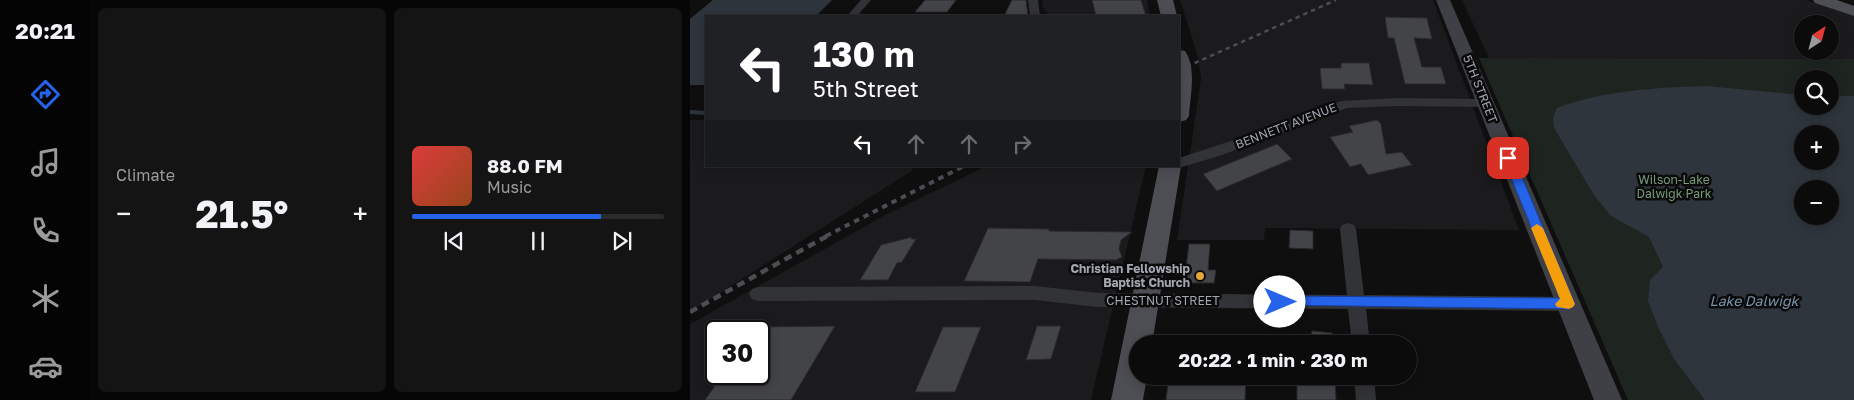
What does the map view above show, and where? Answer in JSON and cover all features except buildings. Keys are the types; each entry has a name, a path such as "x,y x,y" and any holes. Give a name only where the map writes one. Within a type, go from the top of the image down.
{"main road":[{"path":"1164,0 1169,15"},
{"path":"1821,0 1854,11"},
{"path":"1839,0 1854,5"},
{"path":"1180,59 1182,68 1180,100"},
{"path":"1127,400 1170,167"}],"street":[{"path":"853,15 866,0"},
{"path":"1033,0 1035,15"},
{"name":"5TH STREET","path":"1443,0 1608,400"},
{"name":"BENNETT AVENUE","path":"1180,163 1285,128 1324,110 1346,104 1397,102 1486,104"},
{"path":"1348,229 1360,335"},
{"name":"CHESTNUT STREET","path":"758,294 1035,293 1098,300 1145,301 1569,304"},
{"path":"1365,385 1366,400"}],"shaded area":[{"path":"1043,0 1147,0 1150,15 1049,15 1042,6"},
{"path":"1180,0 1433,0 1519,230 1265,228 1264,240 1177,240 1201,79 1198,57"},
{"path":"1462,0 1806,0 1854,16 1854,59 1839,59 1839,15 1794,15 1794,59 1489,58"},
{"path":"690,120 705,120 705,167 912,167 913,170 690,312"},
{"path":"985,167 1146,167 1091,400 690,400 690,324 891,212"}],"green space":[{"name":"Lake Dalwigk","path":"1479,58 1854,59 1854,400 1628,400"}],"water":[{"path":"713,0 832,0 817,15 705,15 705,85 690,85 690,19"},
{"name":"Lake Dalwigk","path":"1707,86 1794,94 1794,115 1839,115 1839,96 1854,96 1854,400 1705,400 1674,359 1658,327 1648,301 1650,280 1663,267 1649,237 1611,216 1594,195 1554,128 1553,117 1557,108 1574,102 1611,94 1651,89"}],"waterway":[{"path":"690,112 705,113"}],"railway":[{"path":"1180,70 1336,0"},
{"path":"826,236 962,167"},
{"path":"690,312 829,235"}],"slow traffic":[{"path":"1537,228 1569,304 1561,304"}],"place":[{"name":"Christian Fellowship Baptist Church","path":"1200,276"}],"route":[{"path":"1280,302 1569,304 1508,158"}],"park label":[{"name":"Wilson-Lake Dalwigk Park","path":"1674,187"}]}
